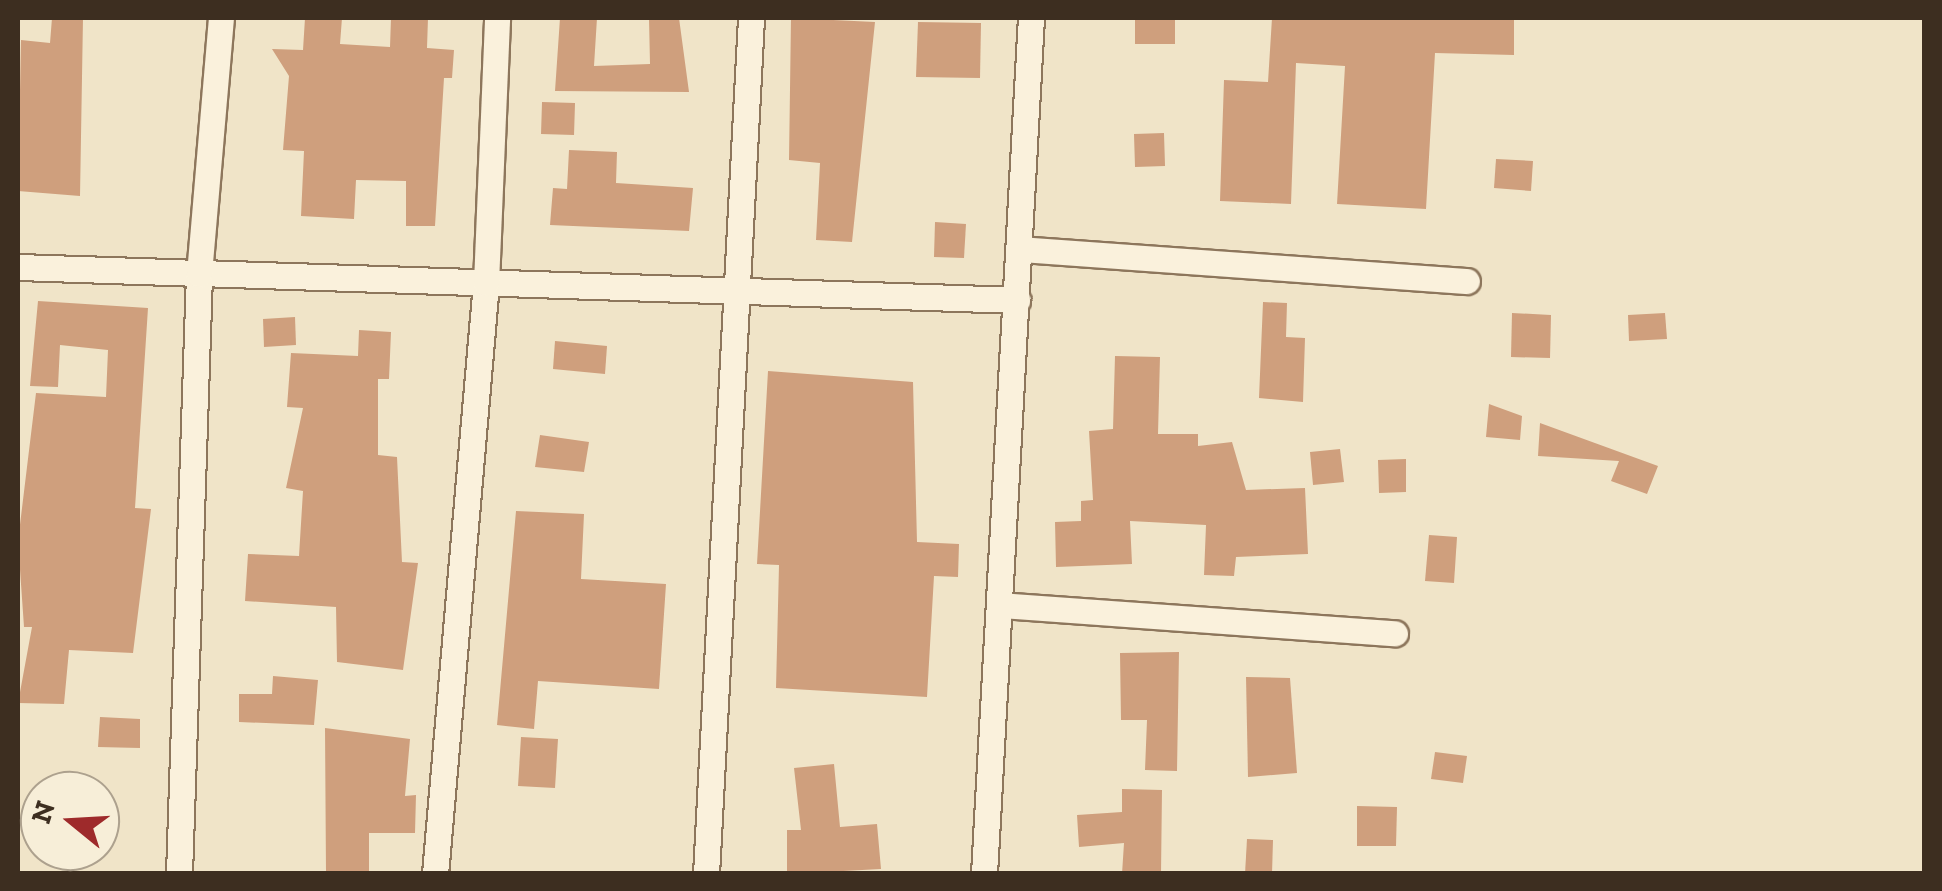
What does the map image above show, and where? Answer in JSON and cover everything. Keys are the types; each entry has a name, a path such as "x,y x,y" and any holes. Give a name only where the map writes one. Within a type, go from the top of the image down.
{"street":[{"path":"179,874 199,274 221,18"},
{"path":"435,874 486,284 498,18"},
{"path":"706,874 741,291 751,18"},
{"path":"984,874 1031,18"},
{"path":"1020,248 1468,281"},
{"path":"18,267 1017,300"},
{"path":"1000,604 1395,634"}],"building":[{"path":"52,18 83,18 80,196 18,191 21,40 50,43"},
{"path":"305,18 342,18 340,44 390,47 391,18 428,18 427,48 454,50 452,78 444,78 435,226 406,226 406,181 356,180 354,219 301,216 304,151 283,150 289,76 272,49 303,50"},
{"path":"560,18 597,18 594,66 650,64 649,18 679,18 689,92 555,91"},
{"path":"791,18 875,22 852,242 816,240 820,163 789,160"},
{"path":"1135,18 1175,18 1175,44 1135,44"},
{"path":"1272,18 1514,18 1514,55 1435,53 1426,209 1337,204 1345,66 1296,63 1291,204 1220,201 1224,80 1268,82"},
{"path":"918,22 981,23 980,78 916,77"},
{"path":"542,102 575,103 574,135 541,134"},
{"path":"1164,133 1165,166 1135,167 1134,134"},
{"path":"569,150 617,152 616,183 693,188 689,231 550,225 553,188 567,189"},
{"path":"1496,159 1533,161 1531,191 1494,188"},
{"path":"935,222 966,224 964,258 934,257"},
{"path":"38,301 148,308 135,508 151,509 133,653 69,650 64,704 18,703 32,627 24,627 18,541 36,393 106,397 108,350 60,345 58,387 30,386"},
{"path":"1263,302 1287,303 1286,337 1305,338 1303,402 1259,398"},
{"path":"1512,313 1551,315 1550,358 1511,357"},
{"path":"1665,313 1667,339 1629,341 1628,315"},
{"path":"295,317 296,345 264,347 263,319"},
{"path":"359,330 391,332 389,379 378,379 378,455 397,457 402,562 418,563 403,670 337,662 336,607 245,601 248,554 299,556 303,491 286,488 303,408 287,407 291,353 358,356"},
{"path":"555,341 607,346 605,374 553,369"},
{"path":"1115,356 1160,357 1158,434 1198,434 1198,446 1232,442 1246,490 1305,488 1308,554 1236,557 1234,576 1204,575 1206,525 1130,521 1132,564 1056,567 1055,522 1081,521 1081,501 1093,500 1089,431 1113,429"},
{"path":"768,371 913,382 917,542 959,544 958,577 934,576 927,697 776,688 779,565 757,564"},
{"path":"1489,404 1522,416 1520,440 1486,437"},
{"path":"1540,423 1658,466 1647,494 1611,481 1619,461 1538,456"},
{"path":"540,435 589,442 584,472 535,467"},
{"path":"1340,449 1344,482 1313,485 1310,452"},
{"path":"1406,459 1406,492 1379,493 1378,460"},
{"path":"516,511 584,514 581,579 666,584 659,689 538,681 534,729 497,725"},
{"path":"1429,535 1457,537 1454,583 1425,581"},
{"path":"1179,652 1177,771 1145,770 1147,720 1121,720 1120,653"},
{"path":"273,676 318,680 314,725 239,722 239,694 272,694"},
{"path":"1246,677 1290,678 1297,773 1248,777"},
{"path":"100,717 140,719 140,748 98,747"},
{"path":"325,728 410,739 405,796 416,795 415,833 369,833 369,874 326,874"},
{"path":"521,737 558,739 555,788 518,786"},
{"path":"1435,752 1467,756 1463,783 1431,779"},
{"path":"834,764 840,827 877,824 881,869 787,874 787,830 801,830 794,768"},
{"path":"1122,789 1162,790 1161,874 1122,874 1124,843 1079,847 1077,815 1122,812"},
{"path":"1357,806 1397,807 1396,846 1357,846"},
{"path":"1247,839 1273,840 1272,874 1245,874"}]}
